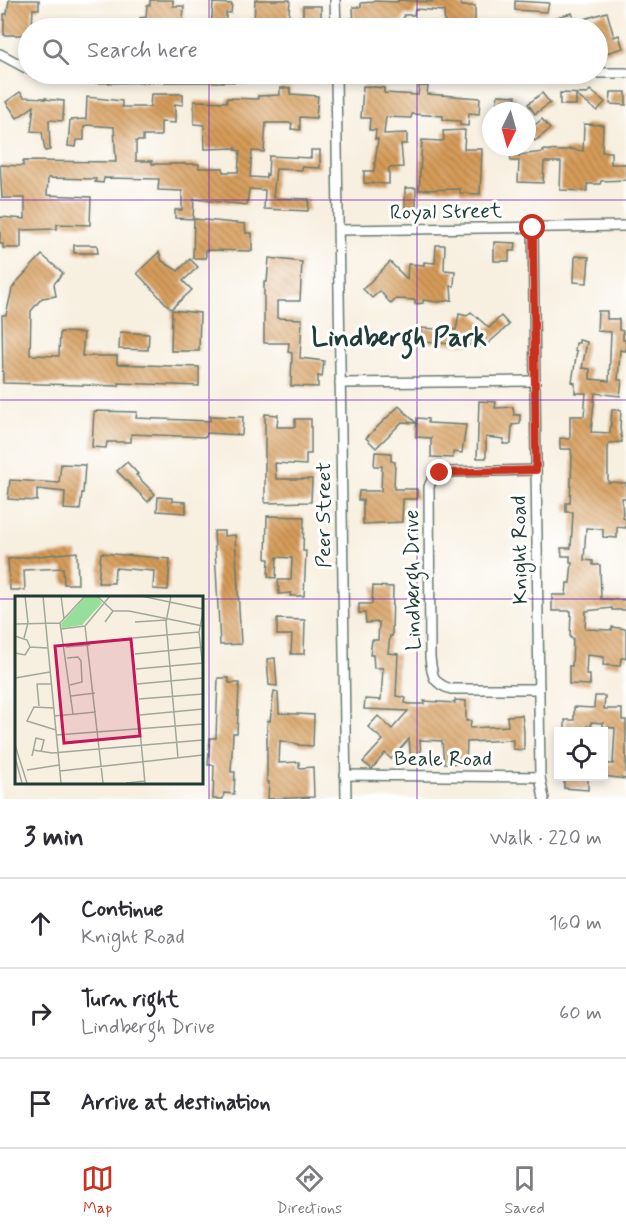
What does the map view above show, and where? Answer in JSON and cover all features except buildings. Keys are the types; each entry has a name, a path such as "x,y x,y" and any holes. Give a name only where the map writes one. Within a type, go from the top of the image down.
{"street":[{"path":"335,0 336,18"},
{"path":"0,54 18,64"},
{"path":"608,73 626,73"},
{"name":"Peer Street","path":"336,84 346,799"},
{"name":"Royal Street","path":"339,230 626,226"},
{"name":"Knight Road","path":"533,228 540,777 544,799"},
{"path":"340,383 535,381"},
{"name":"Lindbergh Drive","path":"536,470 448,472 440,473 431,481 429,487 430,645 432,673 442,686 451,689 539,689"},
{"name":"Beale Road","path":"345,775 540,777"}],"district":[{"name":"Lindbergh Park","path":"399,337"}],"route":[{"path":"440,473 536,470 533,228"}]}
